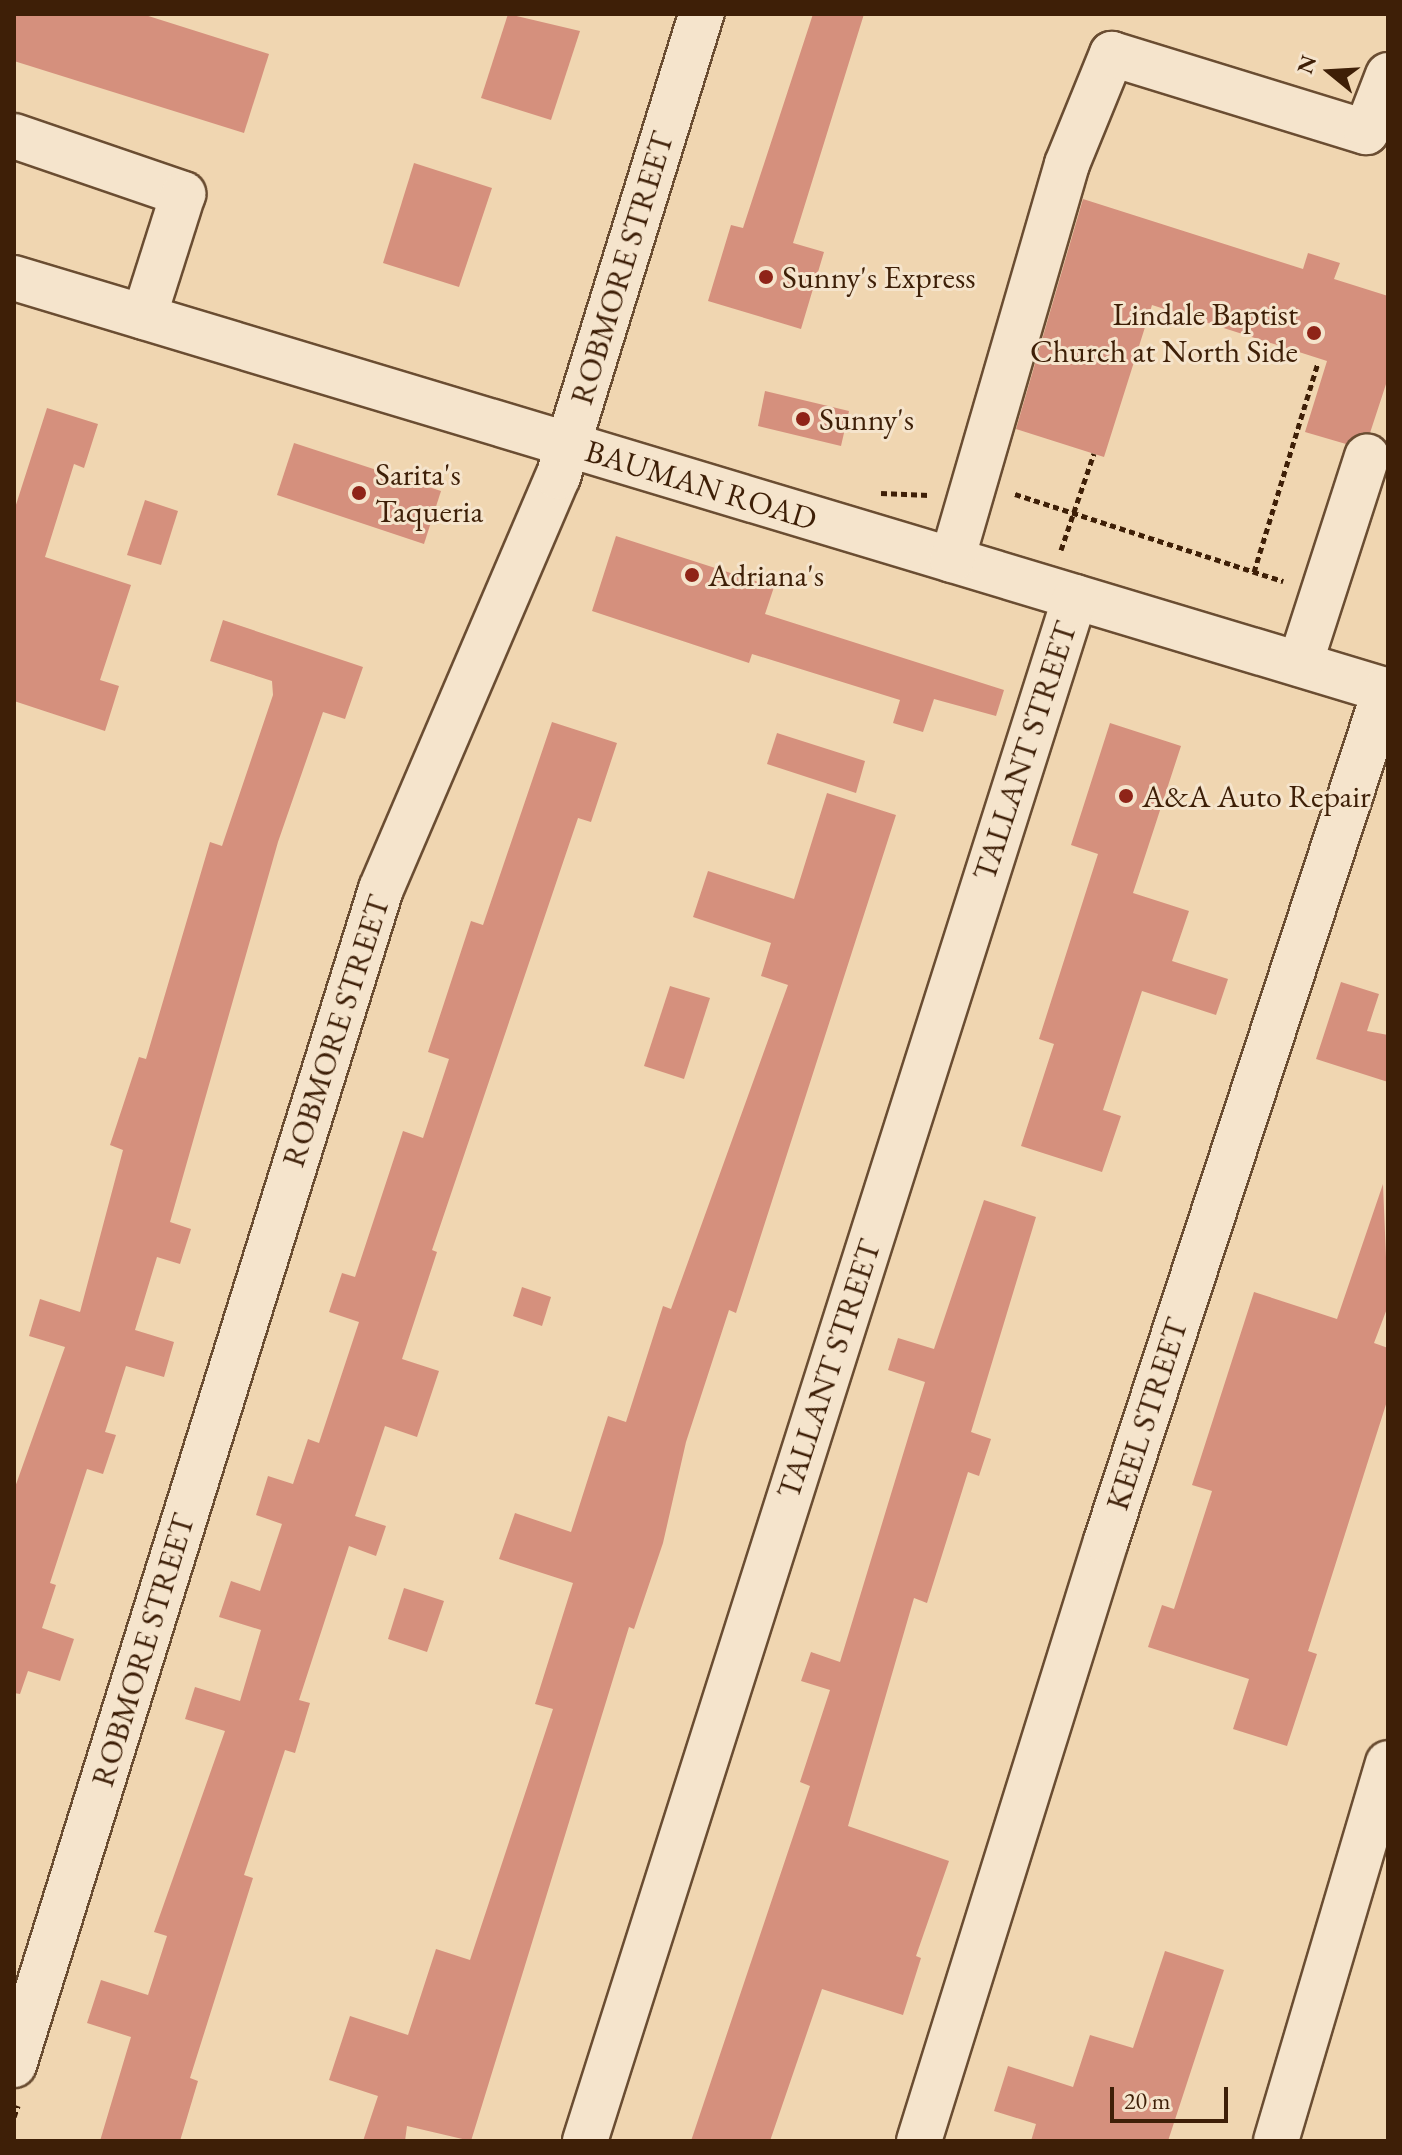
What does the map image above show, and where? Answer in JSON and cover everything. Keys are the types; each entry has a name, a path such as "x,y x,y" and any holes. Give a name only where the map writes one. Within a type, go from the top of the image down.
{"street":[{"name":"ROBMORE STREET","path":"14,2065 381,889 567,444 701,14"},
{"path":"952,560 1067,164 1112,54 1366,132 1388,75"},
{"path":"14,136 183,194 144,317"},
{"name":"BAUMAN ROAD","path":"14,278 1386,691"},
{"path":"1300,664 1367,457"},
{"name":"TALLANT STREET","path":"585,2141 1061,593"},
{"name":"KEEL STREET","path":"919,2141 1386,691"},
{"path":"1276,2141 1388,1763"}],"path":[{"path":"1254,572 1318,363"},
{"path":"1061,593 1094,453"}],"building":[{"path":"14,14 142,14 269,54 244,133 14,61"},
{"path":"508,14 580,31 551,120 481,98"},
{"path":"813,14 864,14 793,243 824,252 801,329 708,301 731,225 743,228"},
{"path":"414,163 492,188 459,287 383,263"},
{"name":"Lindale Baptist Church at North Side","path":"1083,199 1303,269 1308,253 1340,263 1334,279 1388,296 1388,378 1370,433 1346,444 1305,432 1327,361 1152,305 1104,457 1016,429"},
{"name":"Sunny's","path":"765,391 849,411 841,446 758,426"},
{"path":"47,408 98,424 84,468 74,464 45,557 131,585 100,680 119,686 105,731 14,701 14,511"},
{"name":"Sarita's Taqueria","path":"294,443 441,491 424,544 277,495"},
{"path":"145,500 178,511 161,565 127,555"},
{"path":"616,536 774,587 765,614 1004,690 996,716 934,699 923,732 893,723 900,700 752,654 749,663 592,611"},
{"path":"223,620 363,667 345,719 323,712 278,842 170,1222 191,1229 180,1264 157,1257 135,1330 174,1342 164,1377 126,1366 105,1432 116,1435 103,1474 87,1469 50,1583 56,1585 42,1628 74,1639 60,1681 28,1671 20,1694 14,1693 14,1490 65,1347 29,1336 40,1299 80,1312 123,1150 110,1145 139,1057 146,1059 210,842 222,846 273,695 272,681 210,661"},
{"path":"552,722 617,743 591,822 578,818 432,1250 437,1252 402,1359 439,1371 417,1437 385,1426 355,1516 386,1526 376,1556 349,1546 299,1700 310,1703 295,1753 285,1750 244,1875 253,1878 190,2078 198,2081 180,2141 100,2141 131,2037 87,2023 101,1980 148,1995 167,1936 154,1932 225,1731 185,1719 195,1687 240,1701 261,1630 219,1617 231,1581 260,1591 282,1524 256,1515 268,1476 293,1484 308,1439 319,1443 359,1322 329,1312 342,1273 355,1277 403,1131 423,1138 449,1059 428,1052 471,921 483,925"},
{"path":"1110,723 1181,746 1133,893 1189,911 1172,961 1228,979 1216,1015 1142,991 1103,1110 1121,1116 1102,1172 1021,1146 1054,1044 1039,1039 1098,854 1071,845"},
{"path":"777,733 865,761 856,793 767,764"},
{"path":"827,793 896,815 736,1313 729,1310 686,1442 663,1543 634,1629 629,1627 471,2141 407,2126 405,2141 363,2141 378,2096 329,2080 350,2016 408,2035 436,1949 470,1960 553,1709 535,1704 573,1583 499,1559 515,1513 571,1532 608,1416 626,1422 663,1306 671,1309 788,985 761,976 771,943 693,917 708,871 794,899"},
{"path":"1341,982 1379,994 1367,1031 1388,1035 1388,1082 1316,1059"},
{"path":"670,986 710,998 684,1079 644,1066"},
{"path":"1383,1184 1388,1306 1374,1343 1388,1348 1388,1398 1308,1651 1317,1654 1287,1746 1233,1729 1249,1679 1148,1647 1162,1605 1174,1609 1212,1491 1192,1485 1254,1292 1337,1319"},
{"path":"984,1200 1036,1217 971,1432 991,1439 979,1476 968,1472 927,1603 914,1598 848,1826 949,1861 916,1956 921,1958 903,2015 822,1989 770,2141 691,2141 810,1786 800,1782 830,1690 801,1681 811,1652 840,1662 925,1382 888,1370 898,1338 934,1349"},
{"path":"522,1287 551,1297 542,1326 513,1316"},
{"path":"404,1588 444,1601 427,1652 388,1639"},
{"path":"1165,1951 1224,1970 1168,2141 1031,2141 1036,2124 994,2111 1008,2066 1073,2087 1090,2035 1133,2048"}],"place":[{"name":"Sunny's Express","path":"766,277"},
{"name":"Lindale Baptist Church at North Side","path":"1314,333"},
{"name":"Sunny's","path":"803,419"},
{"name":"Sarita's Taqueria","path":"359,493"},
{"name":"Adriana's","path":"692,575"},
{"name":"A&A Auto Repair","path":"1126,796"}]}
